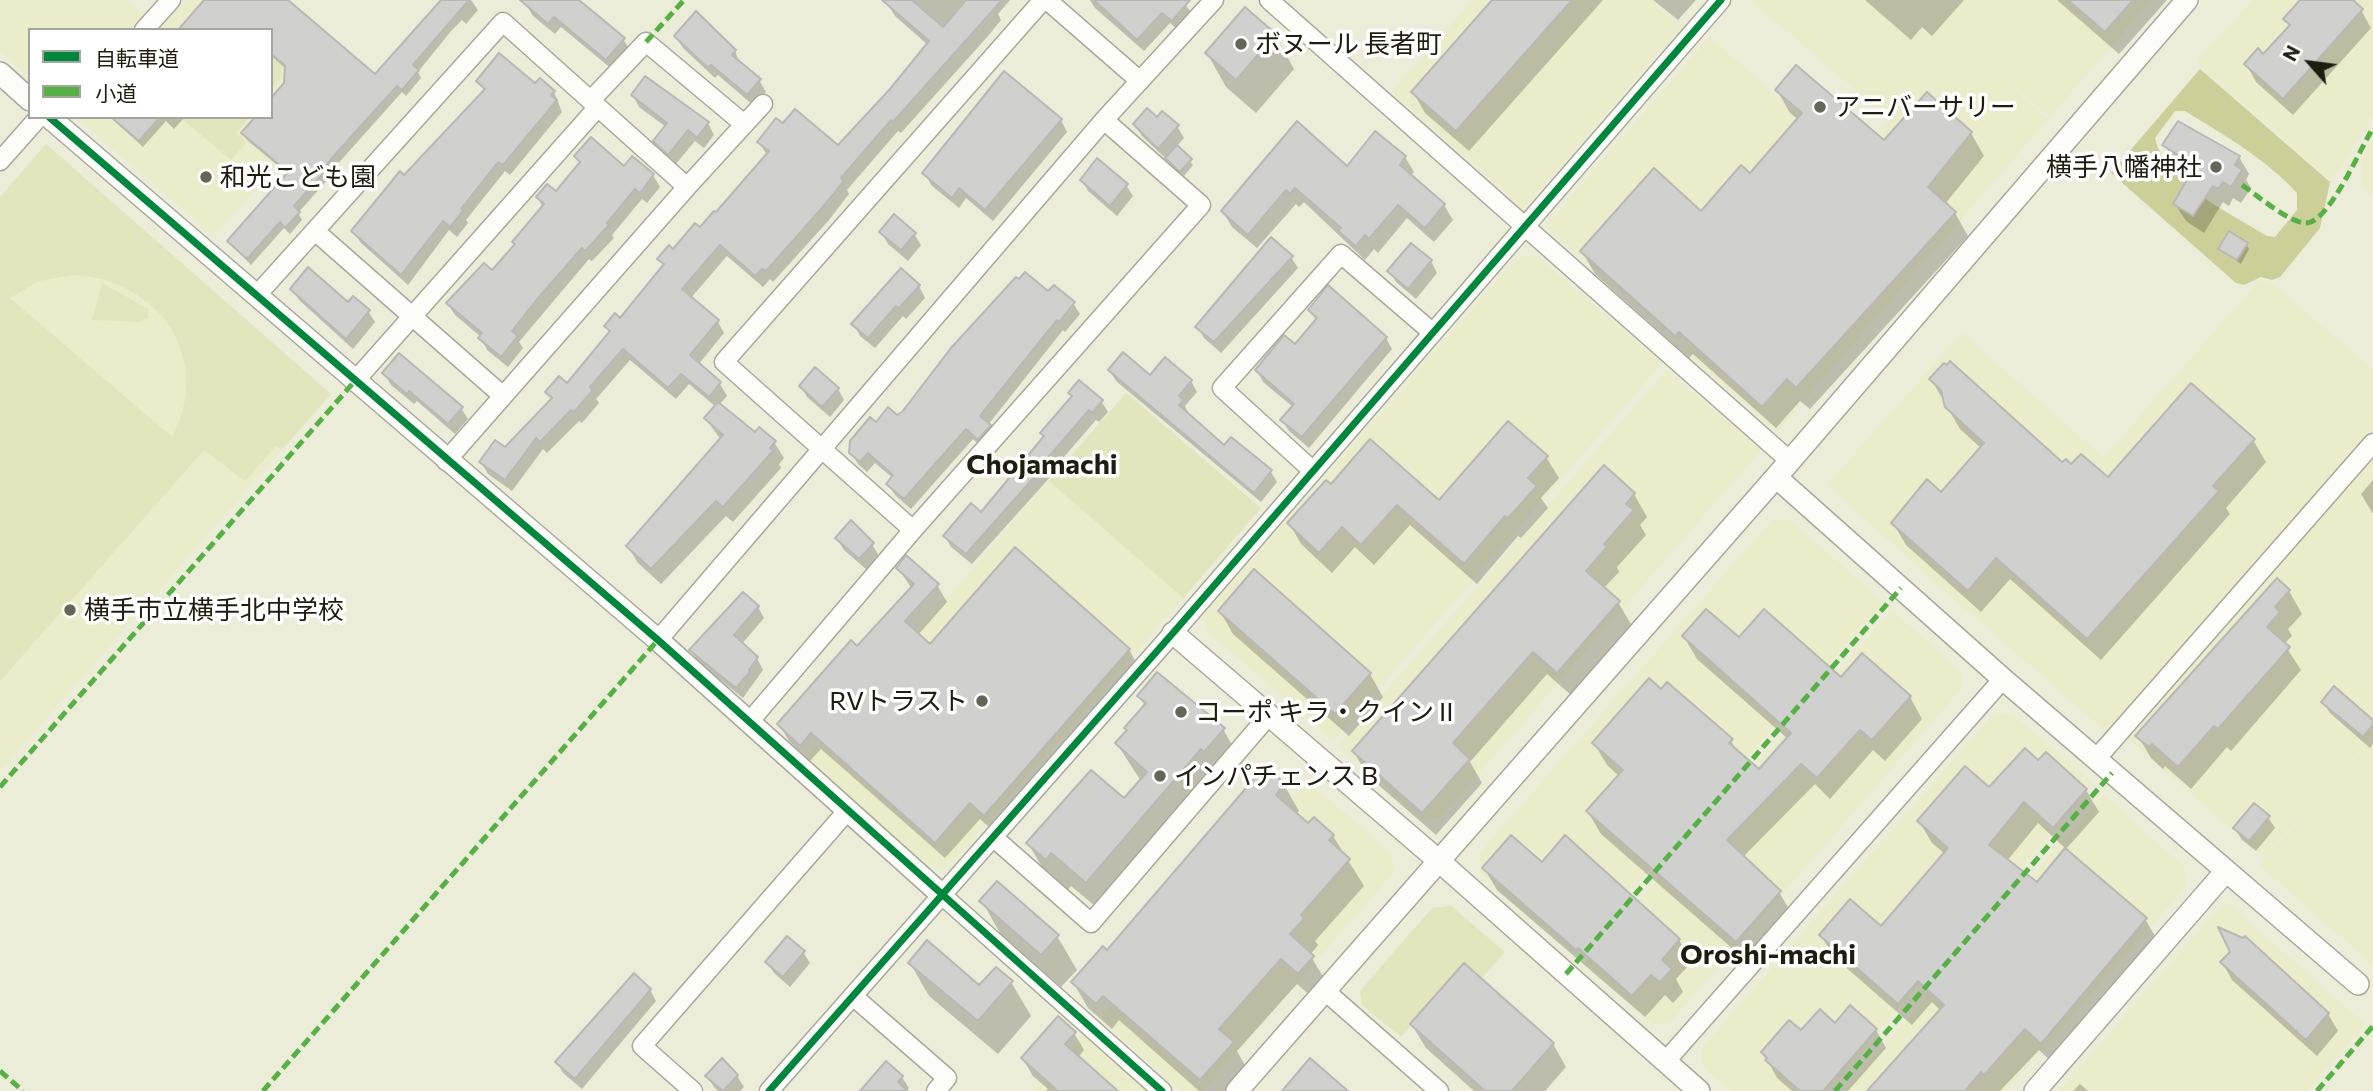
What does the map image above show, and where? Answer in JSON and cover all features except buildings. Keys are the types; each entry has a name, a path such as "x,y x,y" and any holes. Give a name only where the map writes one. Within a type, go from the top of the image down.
{"street":[{"path":"146,28 171,0"},
{"path":"913,530 724,362 1045,0 1140,81"},
{"path":"657,640 1104,120 1214,0"},
{"path":"1269,0 1525,229 1783,469 2003,679 2366,986"},
{"path":"769,1091 1173,633 1721,0"},
{"path":"1237,1091 1783,469 2187,0"},
{"path":"256,296 503,22 687,187"},
{"path":"354,382 646,42 744,124"},
{"path":"0,74 28,98"},
{"path":"446,461 763,104"},
{"path":"0,161 53,119 354,382 750,721 1162,1091"},
{"path":"750,721 913,530 1201,205 1104,120"},
{"path":"315,230 503,396"},
{"path":"1313,471 1222,388 1341,254 1433,333"},
{"path":"2096,759 2373,443"},
{"path":"1173,633 1439,861 1699,1091"},
{"path":"1665,1062 2003,679"},
{"path":"993,838 1091,923 1270,714"},
{"path":"693,1091 642,1046 848,810"},
{"path":"2035,1091 2227,871"},
{"path":"1324,990 1439,1091"},
{"path":"854,997 947,1078 936,1091"}],"shaded area":[{"name":"和光こども園","path":"0,0 127,0 161,28 28,28 28,76 0,50"},
{"name":"和光こども園","path":"186,0 290,0 364,66 214,236 78,119 273,119 273,28 161,28"},
{"path":"1473,0 1651,0 1681,27 1524,208 1392,92"},
{"path":"1751,0 2152,0 2050,117 1958,40 2048,119 1777,432 1685,351 1889,119"},
{"path":"2253,0 2373,0 2373,117 2334,178 2329,179 2196,61"},
{"path":"1710,37 1844,156 1679,341 1545,226"},
{"path":"273,59 282,66 280,80 273,88"},
{"path":"2200,69 2330,182 2320,228 2280,277 2272,280 2261,277 2244,285 2236,283 2111,173","holes":["2175,111 2185,111 2258,158 2297,193 2297,210 2275,237 2267,236 2218,207 2171,169 2155,138"]},
{"path":"182,119 247,119 236,133 246,142 231,160"},
{"path":"2373,140 2373,195 2363,186 2361,161"},
{"name":"横手市立横手北中学校","path":"46,144 331,394 0,771 0,197"},
{"name":"横手市立横手北中学校","path":"46,144 331,394 282,450 276,446 245,481 204,450 0,681 0,197","holes":["73,275 103,280 130,290 153,307 170,328 182,352 186,379 184,407 172,437 10,298 39,281"]},
{"path":"1535,255 1662,363 1333,741 1206,630 1207,623 1201,618 1518,257"},
{"path":"2260,280 2276,287 2373,369 2373,428 2110,730 2104,730 1968,611"},
{"path":"102,283 148,309 148,318 138,322 92,320"},
{"path":"1962,333 2103,457 1967,611 1827,485"},
{"path":"1667,370 1761,450 1440,818 1424,820 1338,746"},
{"path":"1126,393 1261,508 1183,598 1049,481"},
{"path":"2373,459 2373,736 2264,857 2128,739"},
{"name":"RVトラスト","path":"1049,481 1183,598 948,867 928,866 806,759"},
{"path":"1789,519 1883,602 1575,954 1480,872 1479,854 1772,520"},
{"path":"1892,610 1962,673 1962,688 1670,1023 1653,1024 1585,963"},
{"path":"2012,714 2094,784 1826,1091 1731,1091 1702,1066 1701,1049 1993,715"},
{"path":"2373,738 2373,965 2259,865"},
{"path":"1308,781 1391,853 1394,872 1203,1091 1181,1091 1099,1018"},
{"path":"2103,794 2185,868 2186,886 2006,1091 1844,1091"},
{"path":"2228,903 2365,1024 2307,1091 2059,1091 2223,904"},
{"path":"1451,906 1505,952 1482,978 1464,963 1401,1037 1362,1005 1360,991 1432,908"},
{"path":"1083,1034 1147,1091 1033,1091"}],"marked path":[{"path":"646,42 684,0"},
{"path":"2242,185 2273,208 2299,222 2315,220 2344,183 2373,128"},
{"path":"0,787 354,382"},
{"path":"1566,974 1901,588"},
{"path":"263,1091 658,640"},
{"path":"1835,1091 2112,773"},
{"path":"2317,1091 2373,1026"},
{"path":"0,1071 23,1091"}],"cycle path":[{"path":"769,1091 1173,633 1721,0"},
{"path":"51,119 658,640 1162,1091"}],"place":[{"name":"ボヌール 長者町","path":"1241,44"},
{"name":"アニバーサリー","path":"1820,107"},
{"name":"横手八幡神社","path":"2216,167"},
{"name":"和光こども園","path":"206,177"},
{"name":"横手市立横手北中学校","path":"70,610"},
{"name":"RVトラスト","path":"982,701"},
{"name":"コーポ キラ・クイン II","path":"1181,712"},
{"name":"インパチェンス B","path":"1160,776"}],"district":[{"name":"Chojamachi","path":"1042,465"},
{"name":"Oroshi-machi","path":"1768,955"}]}
